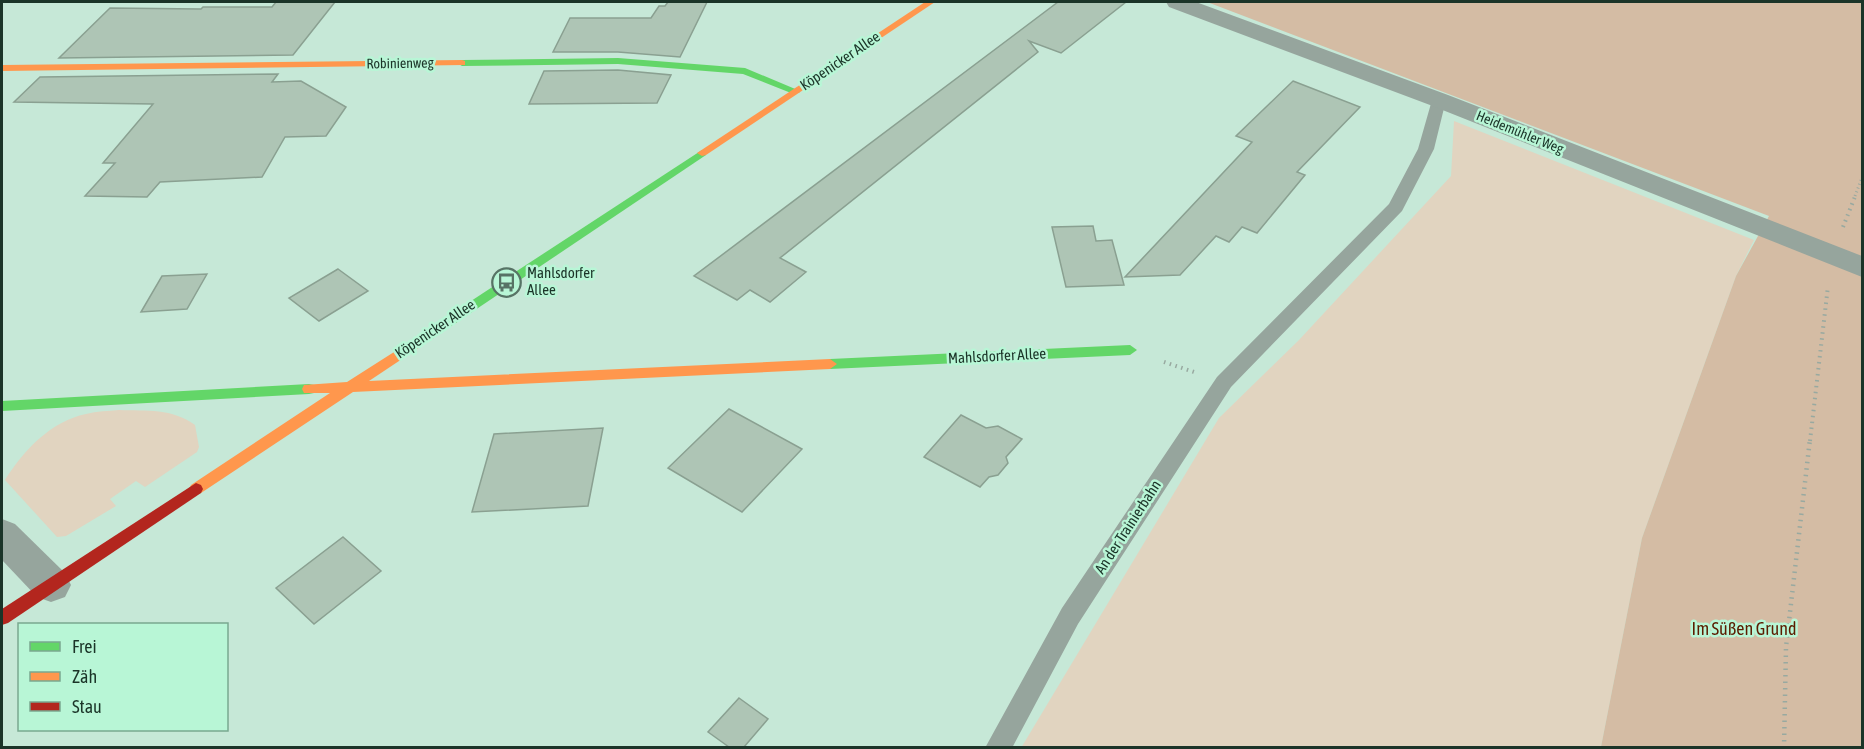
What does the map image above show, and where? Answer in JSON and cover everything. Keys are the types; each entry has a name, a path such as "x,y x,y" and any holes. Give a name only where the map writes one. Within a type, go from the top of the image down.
{"street":[{"name":"Köpenicker Allee","path":"2,618 930,2"},
{"name":"Heidemühler Weg","path":"1177,2 1439,100 1863,267"},
{"name":"Robinienweg","path":"2,68 618,61 745,71 795,91"},
{"name":"Mahlsdorfer Allee","path":"2,406 350,386 1130,350"},
{"path":"2,536 51,585"}],"lane":[{"name":"An der Trainierbahn","path":"998,747 1070,615 1224,382 1396,207 1426,149 1439,100"}],"path":[{"path":"1784,747 1786,647 1831,255 1863,178"},
{"path":"1130,350 1224,382"}],"shaded area":[{"path":"1454,121 1754,240 1736,276 1642,538 1601,747 1021,748 1219,418 1299,340 1451,176"},
{"path":"119,410 168,413 186,420 195,425 199,447 197,452 145,487 136,481 110,499 116,506 66,536 57,537 5,480 29,448 61,423 90,413"}],"green space":[{"name":"Im Süßen Grund","path":"1207,2 1862,2 1862,747 1601,747 1642,538 1736,276 1769,216"}],"building":[{"path":"276,2 335,2 293,55 59,58 110,8 272,7"},
{"path":"668,2 707,2 680,57 618,52 553,52 570,18 651,18 659,6 665,6"},
{"path":"1058,2 1126,2 1061,53 1029,41 1038,52 780,258 806,272 770,302 750,290 737,300 694,276"},
{"path":"618,70 671,75 657,103 529,104 544,71"},
{"path":"278,74 272,82 301,81 346,107 326,136 285,137 262,177 160,182 147,197 85,196 115,163 103,163 153,104 14,102 40,77"},
{"path":"1293,81 1360,107 1297,172 1305,175 1257,233 1242,227 1229,242 1216,236 1180,275 1125,277 1252,142 1236,136"},
{"path":"1093,226 1096,241 1112,240 1124,285 1066,287 1052,227"},
{"path":"338,269 368,291 319,321 289,298"},
{"path":"207,274 187,309 141,312 162,276"},
{"path":"729,409 802,449 742,512 668,468"},
{"path":"961,415 986,428 998,426 1022,439 1006,457 1008,463 998,475 989,477 980,487 924,457"},
{"path":"603,428 588,506 472,512 494,434"},
{"path":"343,537 381,571 314,624 276,588"},
{"path":"739,698 768,719 744,747 729,747 708,732"}],"traffic: fast":[{"path":"462,63 618,61 745,71 795,91"},
{"path":"427,336 702,153"},
{"path":"830,364 1130,350"},
{"path":"2,406 309,389"}],"traffic: slow":[{"path":"702,153 930,2"},
{"path":"2,68 462,63"},
{"path":"196,489 427,336"},
{"path":"309,389 830,364"}],"traffic: jam":[{"path":"2,618 196,489"}],"place":[{"name":"Mahlsdorfer Allee","path":"506,282"}]}
